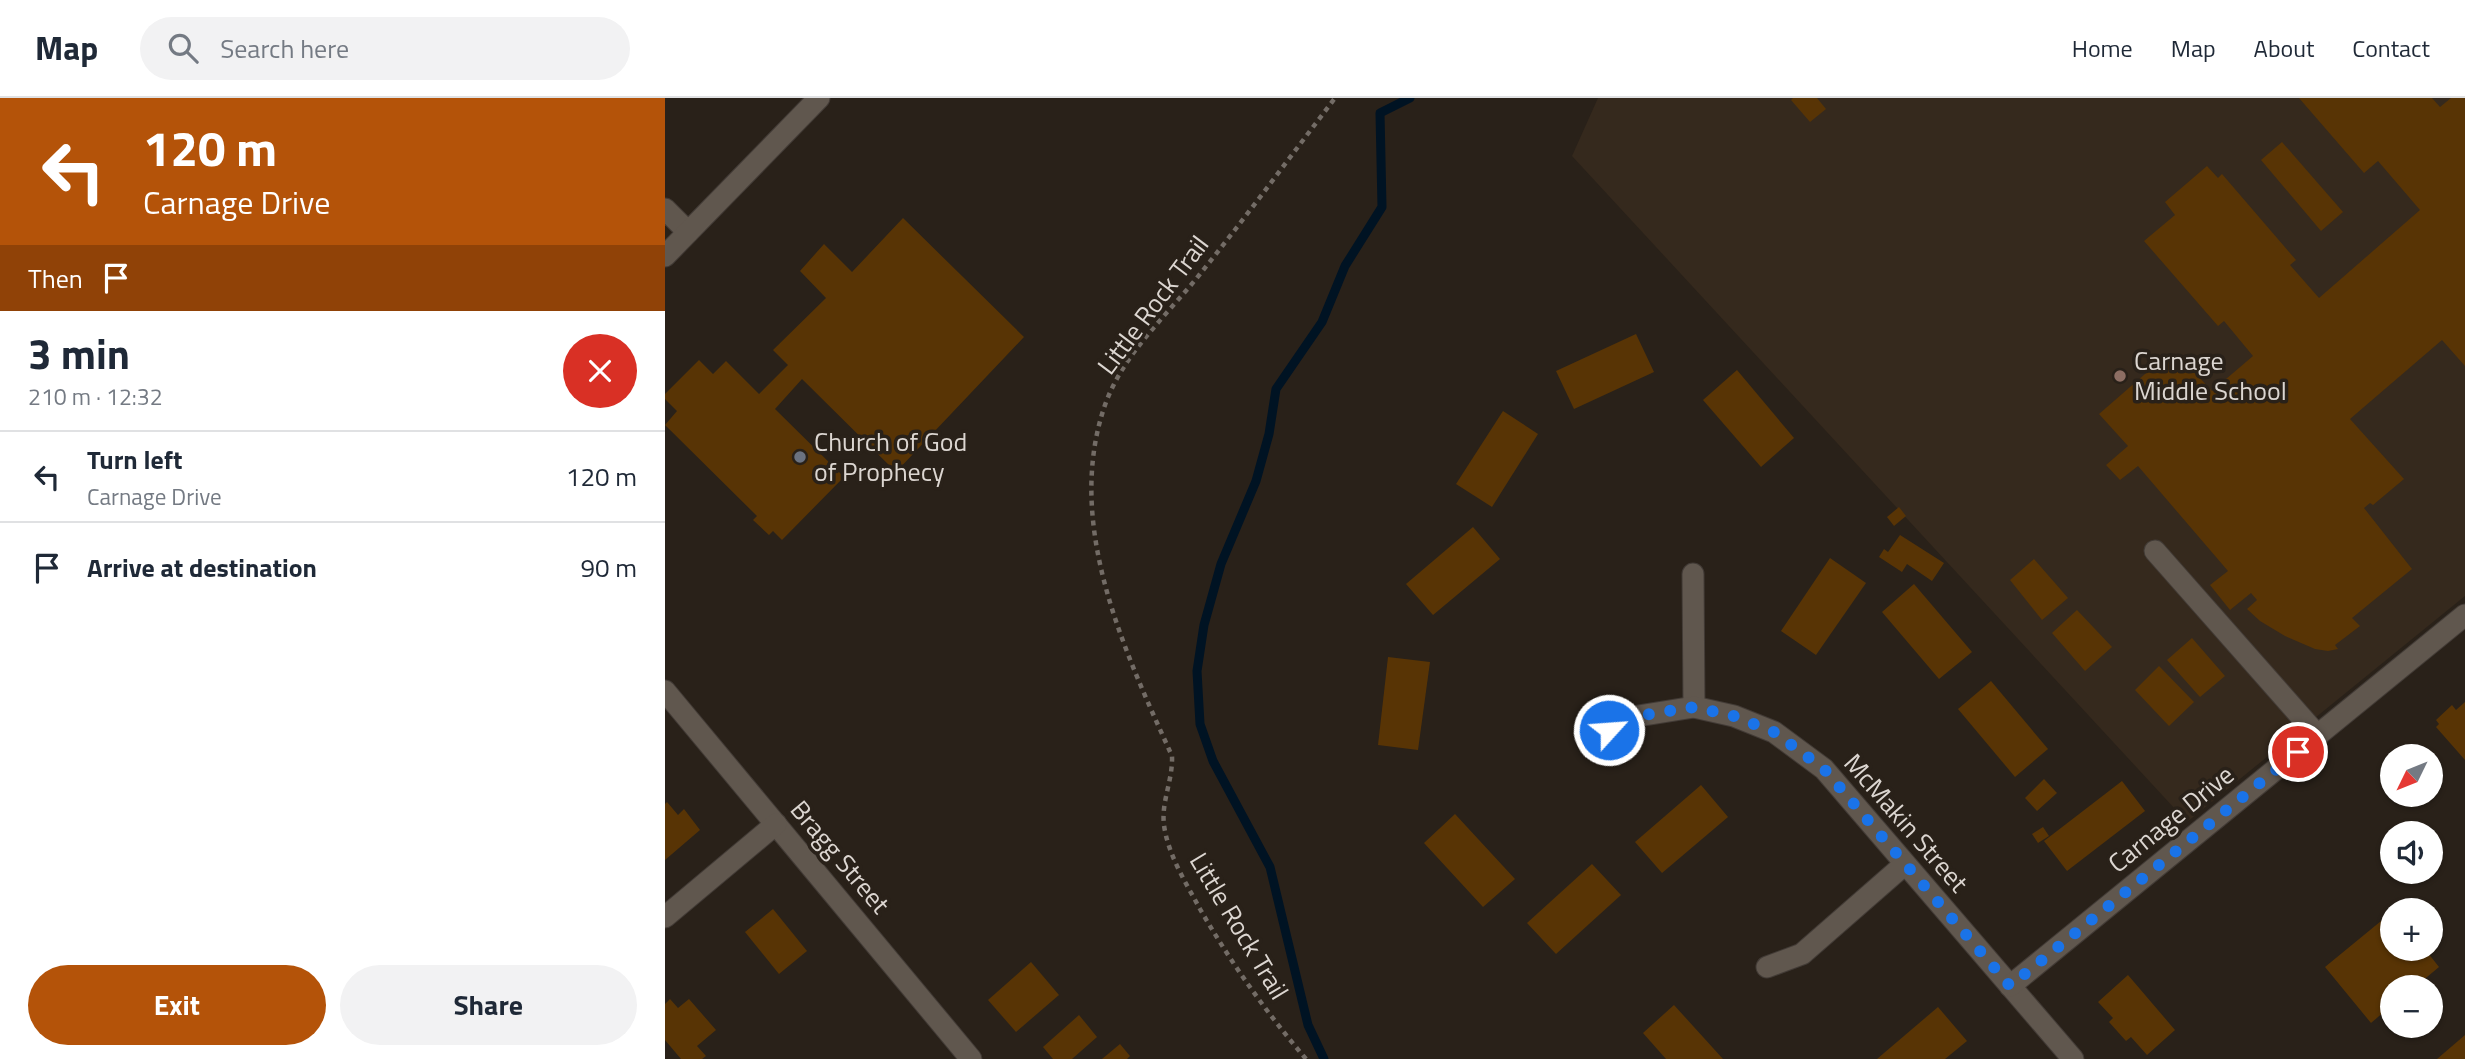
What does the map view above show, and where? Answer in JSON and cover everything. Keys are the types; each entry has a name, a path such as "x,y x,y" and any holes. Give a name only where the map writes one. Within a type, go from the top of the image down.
{"street":[{"path":"665,256 819,98"},
{"path":"665,209 688,232"},
{"path":"2155,551 2318,736"},
{"path":"1693,574 1694,707"},
{"name":"Carnage Drive","path":"2010,986 2465,615"},
{"name":"Bragg Street","path":"665,691 971,1059"},
{"name":"McMakin Street","path":"1609,730 1638,716 1694,707 1734,716 1774,732 1824,769 2073,1059"},
{"path":"665,916 776,824"},
{"path":"1767,967 1802,954 1905,864"}],"path":[{"name":"Little Rock Trail","path":"1306,1059 1242,977 1184,880 1164,828 1163,813 1173,769 1172,756 1129,659 1109,598 1097,548 1092,482 1096,443 1103,412 1112,388 1127,362 1153,327 1199,276 1335,98"}],"shaded area":[{"name":"Carnage Middle School","path":"1598,98 2465,98 2465,596 2187,822 1572,156"}],"building":[{"path":"1817,98 1826,109 1810,122 1791,100"},
{"path":"2299,98 2432,98 2440,107 2451,98 2465,98 2465,366 2442,340 2350,419 2404,479 2373,505 2370,503 2364,508 2412,569 2352,618 2360,626 2335,645 2338,649 2328,651 2315,649 2285,636 2260,621 2247,609 2257,600 2251,593 2230,610 2210,585 2228,571 2138,466 2120,480 2106,465 2128,446 2099,414 2168,354 2177,364 2183,360 2212,391 2253,356 2224,321 2218,326 2144,241 2175,215 2165,202 2207,166 2218,178 2222,174 2296,260 2290,265 2319,298 2420,210 2378,161 2364,173"},
{"path":"2282,142 2343,212 2321,231 2261,160"},
{"path":"903,218 1024,337 896,472 802,379 775,409 844,477 782,540 773,531 769,535 753,520 757,516 665,425 677,411 665,399 665,394 699,360 713,374 726,361 759,394 788,365 773,350 826,298 800,271 824,244 852,272"},
{"path":"1636,334 1654,372 1574,409 1556,371"},
{"path":"1737,370 1794,438 1761,467 1703,400"},
{"path":"1503,411 1538,434 1492,507 1456,484"},
{"path":"1899,507 1906,516 1894,526 1887,517"},
{"path":"1473,527 1500,559 1433,615 1406,584"},
{"path":"1900,535 1944,563 1932,581 1907,564 1902,572 1879,557 1884,549 1888,552"},
{"path":"1830,558 1866,583 1816,655 1781,631"},
{"path":"2034,559 2068,598 2042,620 2010,580"},
{"path":"1914,584 1972,652 1939,679 1882,612"},
{"path":"2077,610 2112,647 2085,671 2052,633"},
{"path":"2192,638 2225,676 2200,697 2167,660"},
{"path":"1388,657 1430,662 1418,750 1378,745"},
{"path":"2159,666 2194,702 2169,726 2135,690"},
{"path":"1991,681 2048,749 2015,777 1958,709"},
{"path":"2465,702 2465,760 2436,727 2439,724 2436,720 2452,705 2456,710"},
{"path":"2044,779 2057,793 2037,811 2025,798"},
{"path":"2122,781 2145,811 2067,871 2044,841"},
{"path":"1701,785 1728,817 1662,873 1635,842"},
{"path":"667,802 678,815 684,809 700,830 665,860 665,804"},
{"path":"1455,814 1515,879 1483,907 1424,843"},
{"path":"2043,827 2049,836 2038,843 2032,834"},
{"path":"1592,864 1621,895 1556,954 1527,923"},
{"path":"773,909 807,951 779,974 745,932"},
{"path":"2380,922 2380,961 2434,961 2439,967 2429,975 2380,975 2380,1015 2371,1023 2325,967"},
{"path":"1031,962 1059,995 1016,1032 988,1000"},
{"path":"2128,975 2175,1030 2147,1055 2131,1037 2126,1041 2109,1022 2113,1018 2098,1002"},
{"path":"670,999 678,1008 689,999 716,1030 697,1046 706,1056 702,1059 681,1059 665,1040 665,1004"},
{"path":"1674,1005 1723,1059 1666,1059 1643,1033"},
{"path":"1938,1007 1967,1041 1945,1059 1877,1059"},
{"path":"1079,1015 1097,1037 1072,1059 1053,1059 1043,1047"},
{"path":"2465,1035 2465,1059 2437,1059"},
{"path":"1120,1044 1130,1056 1127,1059 1102,1059"}],"waterway":[{"path":"1324,1059 1308,1025 1270,867 1213,761 1200,724 1197,671 1204,625 1221,564 1256,481 1269,434 1276,389 1322,322 1345,266 1382,207 1380,113 1410,98"}],"place":[{"name":"Carnage Middle School","path":"2120,376"},
{"name":"Church of God of Prophecy","path":"800,457"}],"route":[{"path":"1609,730 1638,716 1694,707 1734,716 1774,732 1824,769 2010,986 2298,752"}]}
